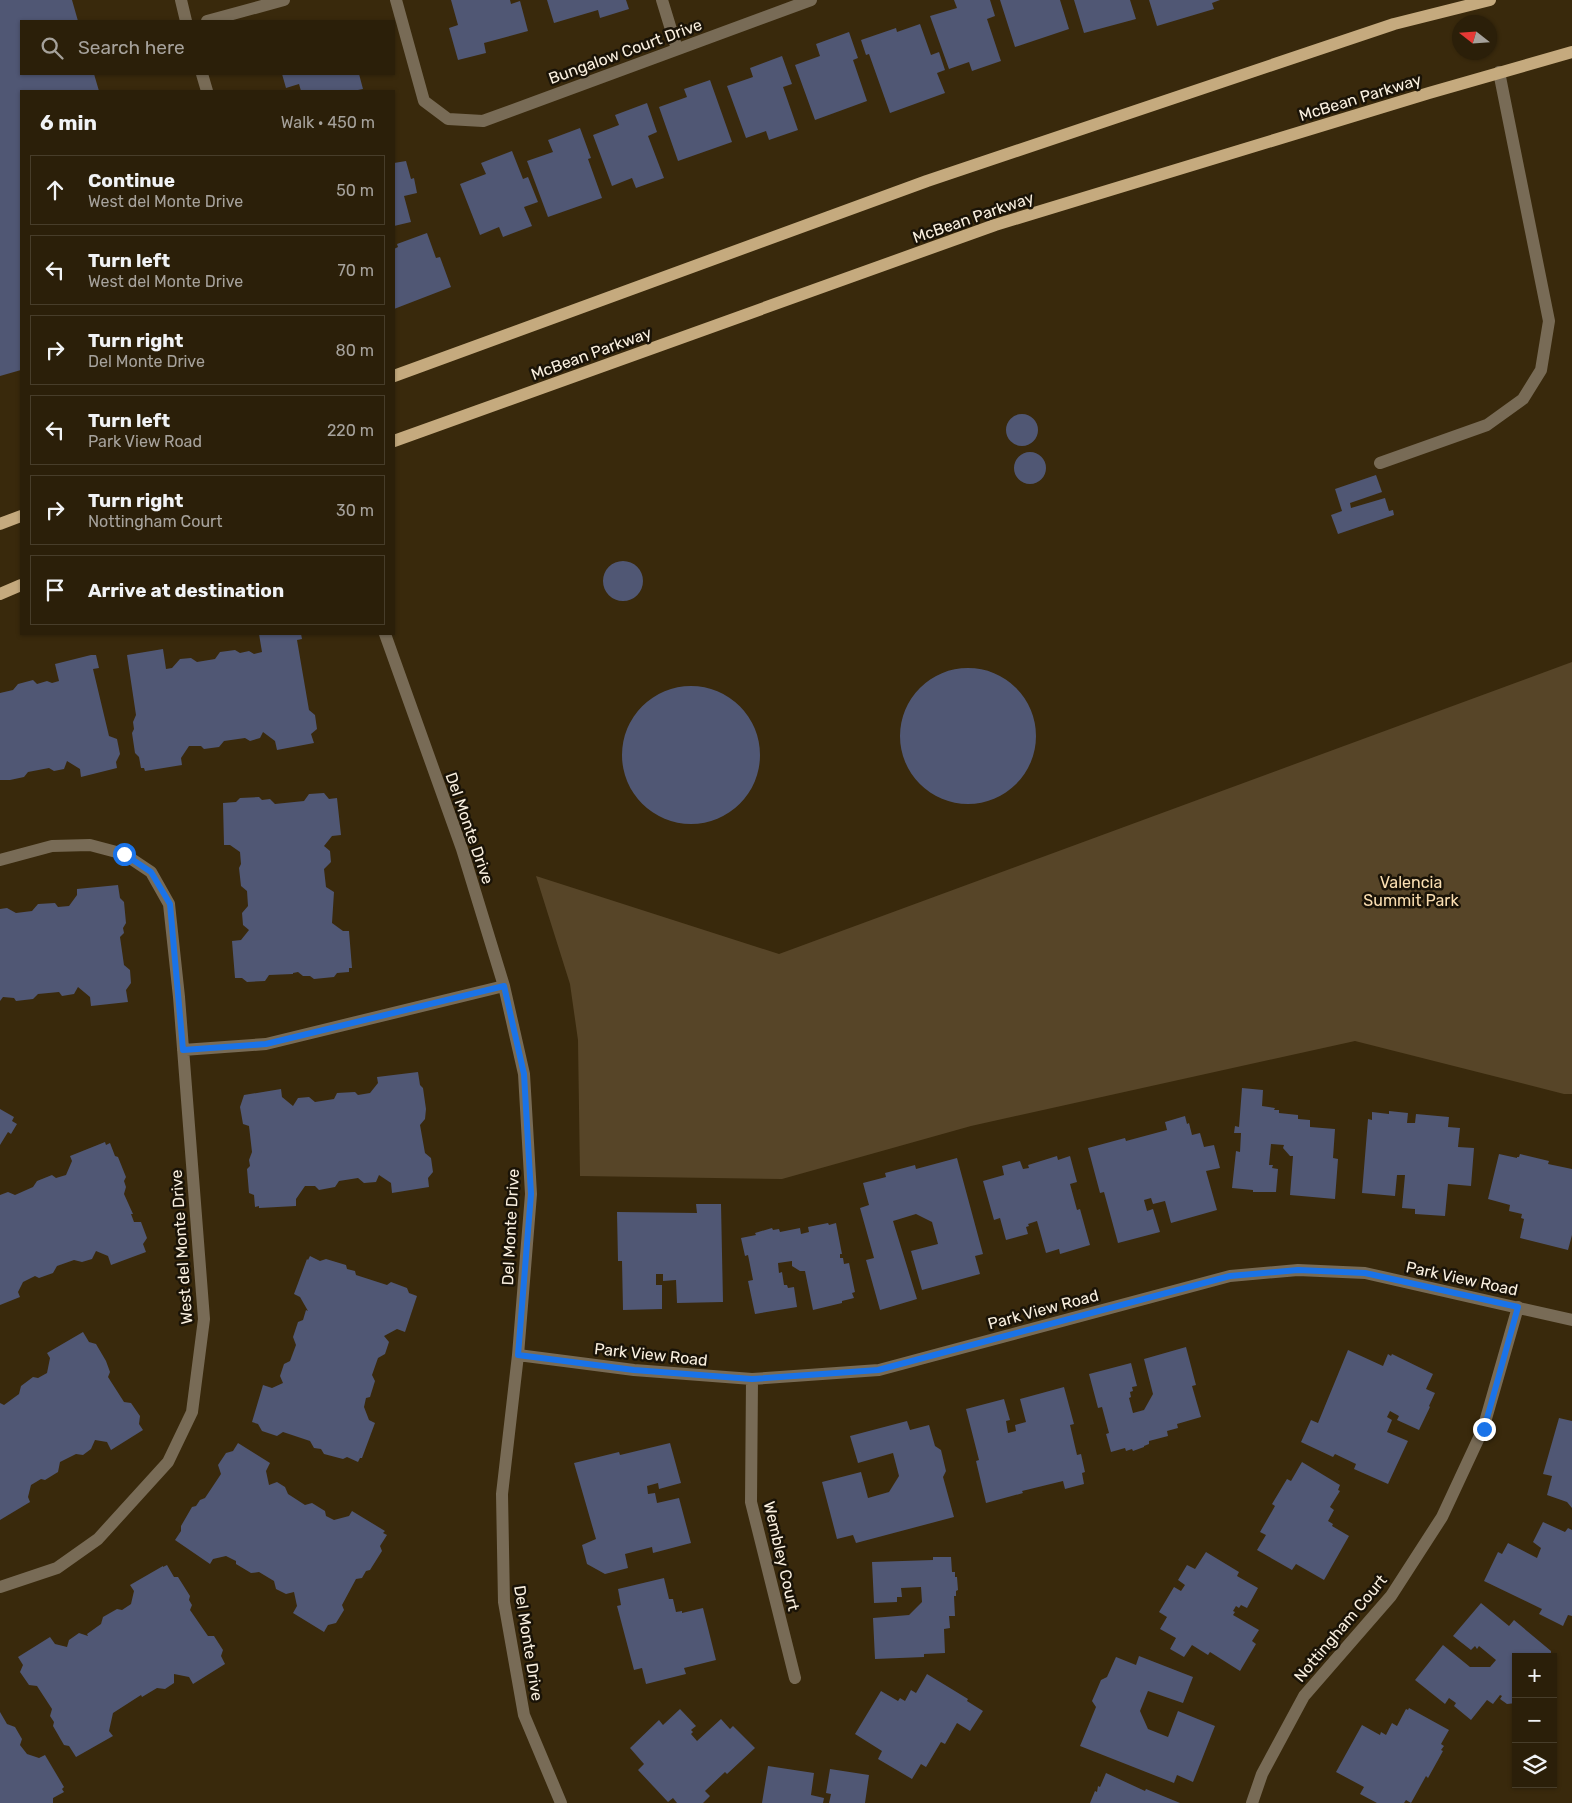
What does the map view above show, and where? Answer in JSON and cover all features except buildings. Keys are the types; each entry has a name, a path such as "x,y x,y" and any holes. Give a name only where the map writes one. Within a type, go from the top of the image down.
{"main road":[{"path":"395,376 927,181 1394,24 1490,0"},
{"name":"McBean Parkway","path":"395,441 995,225 1499,72 1572,52"},
{"path":"0,524 20,516"},
{"path":"0,594 20,586"}],"street":[{"path":"181,0 186,20"},
{"path":"211,20 284,0"},
{"name":"Bungalow Court Drive","path":"396,0 424,101 448,119 483,121 811,0"},
{"path":"662,0 676,49"},
{"path":"1380,463 1487,425 1522,399 1541,370 1549,321 1499,72"},
{"path":"202,75 207,90"},
{"name":"Del Monte Drive","path":"385,635 462,849 504,986 524,1074 531,1194 518,1355 502,1494 504,1602 524,1715 561,1803"},
{"name":"West del Monte Drive","path":"0,860 52,846 90,845 124,854 151,872 170,904 204,1318 192,1412 168,1462 98,1539 57,1568 0,1587"},
{"path":"183,1050 266,1044 504,986"},
{"name":"Park View Road","path":"518,1355 634,1370 752,1379 878,1370 1230,1276 1298,1270 1365,1273 1572,1320"},
{"name":"Nottingham Court","path":"1252,1803 1262,1774 1304,1696 1391,1596 1442,1517 1484,1429 1518,1307"},
{"name":"Wembley Court","path":"752,1379 751,1502 795,1678"}],"green space":[{"name":"Valencia Summit Park","path":"1572,662 1572,1094 1564,1094 1355,1041 971,1126 782,1179 580,1176 578,1040 570,984 536,876 779,954"}],"route":[{"path":"124,854 151,872 170,904 183,1050 266,1044 504,986 524,1074 531,1194 518,1355 634,1370 752,1379 878,1370 1230,1276 1298,1270 1365,1273 1518,1307 1484,1429"}]}
